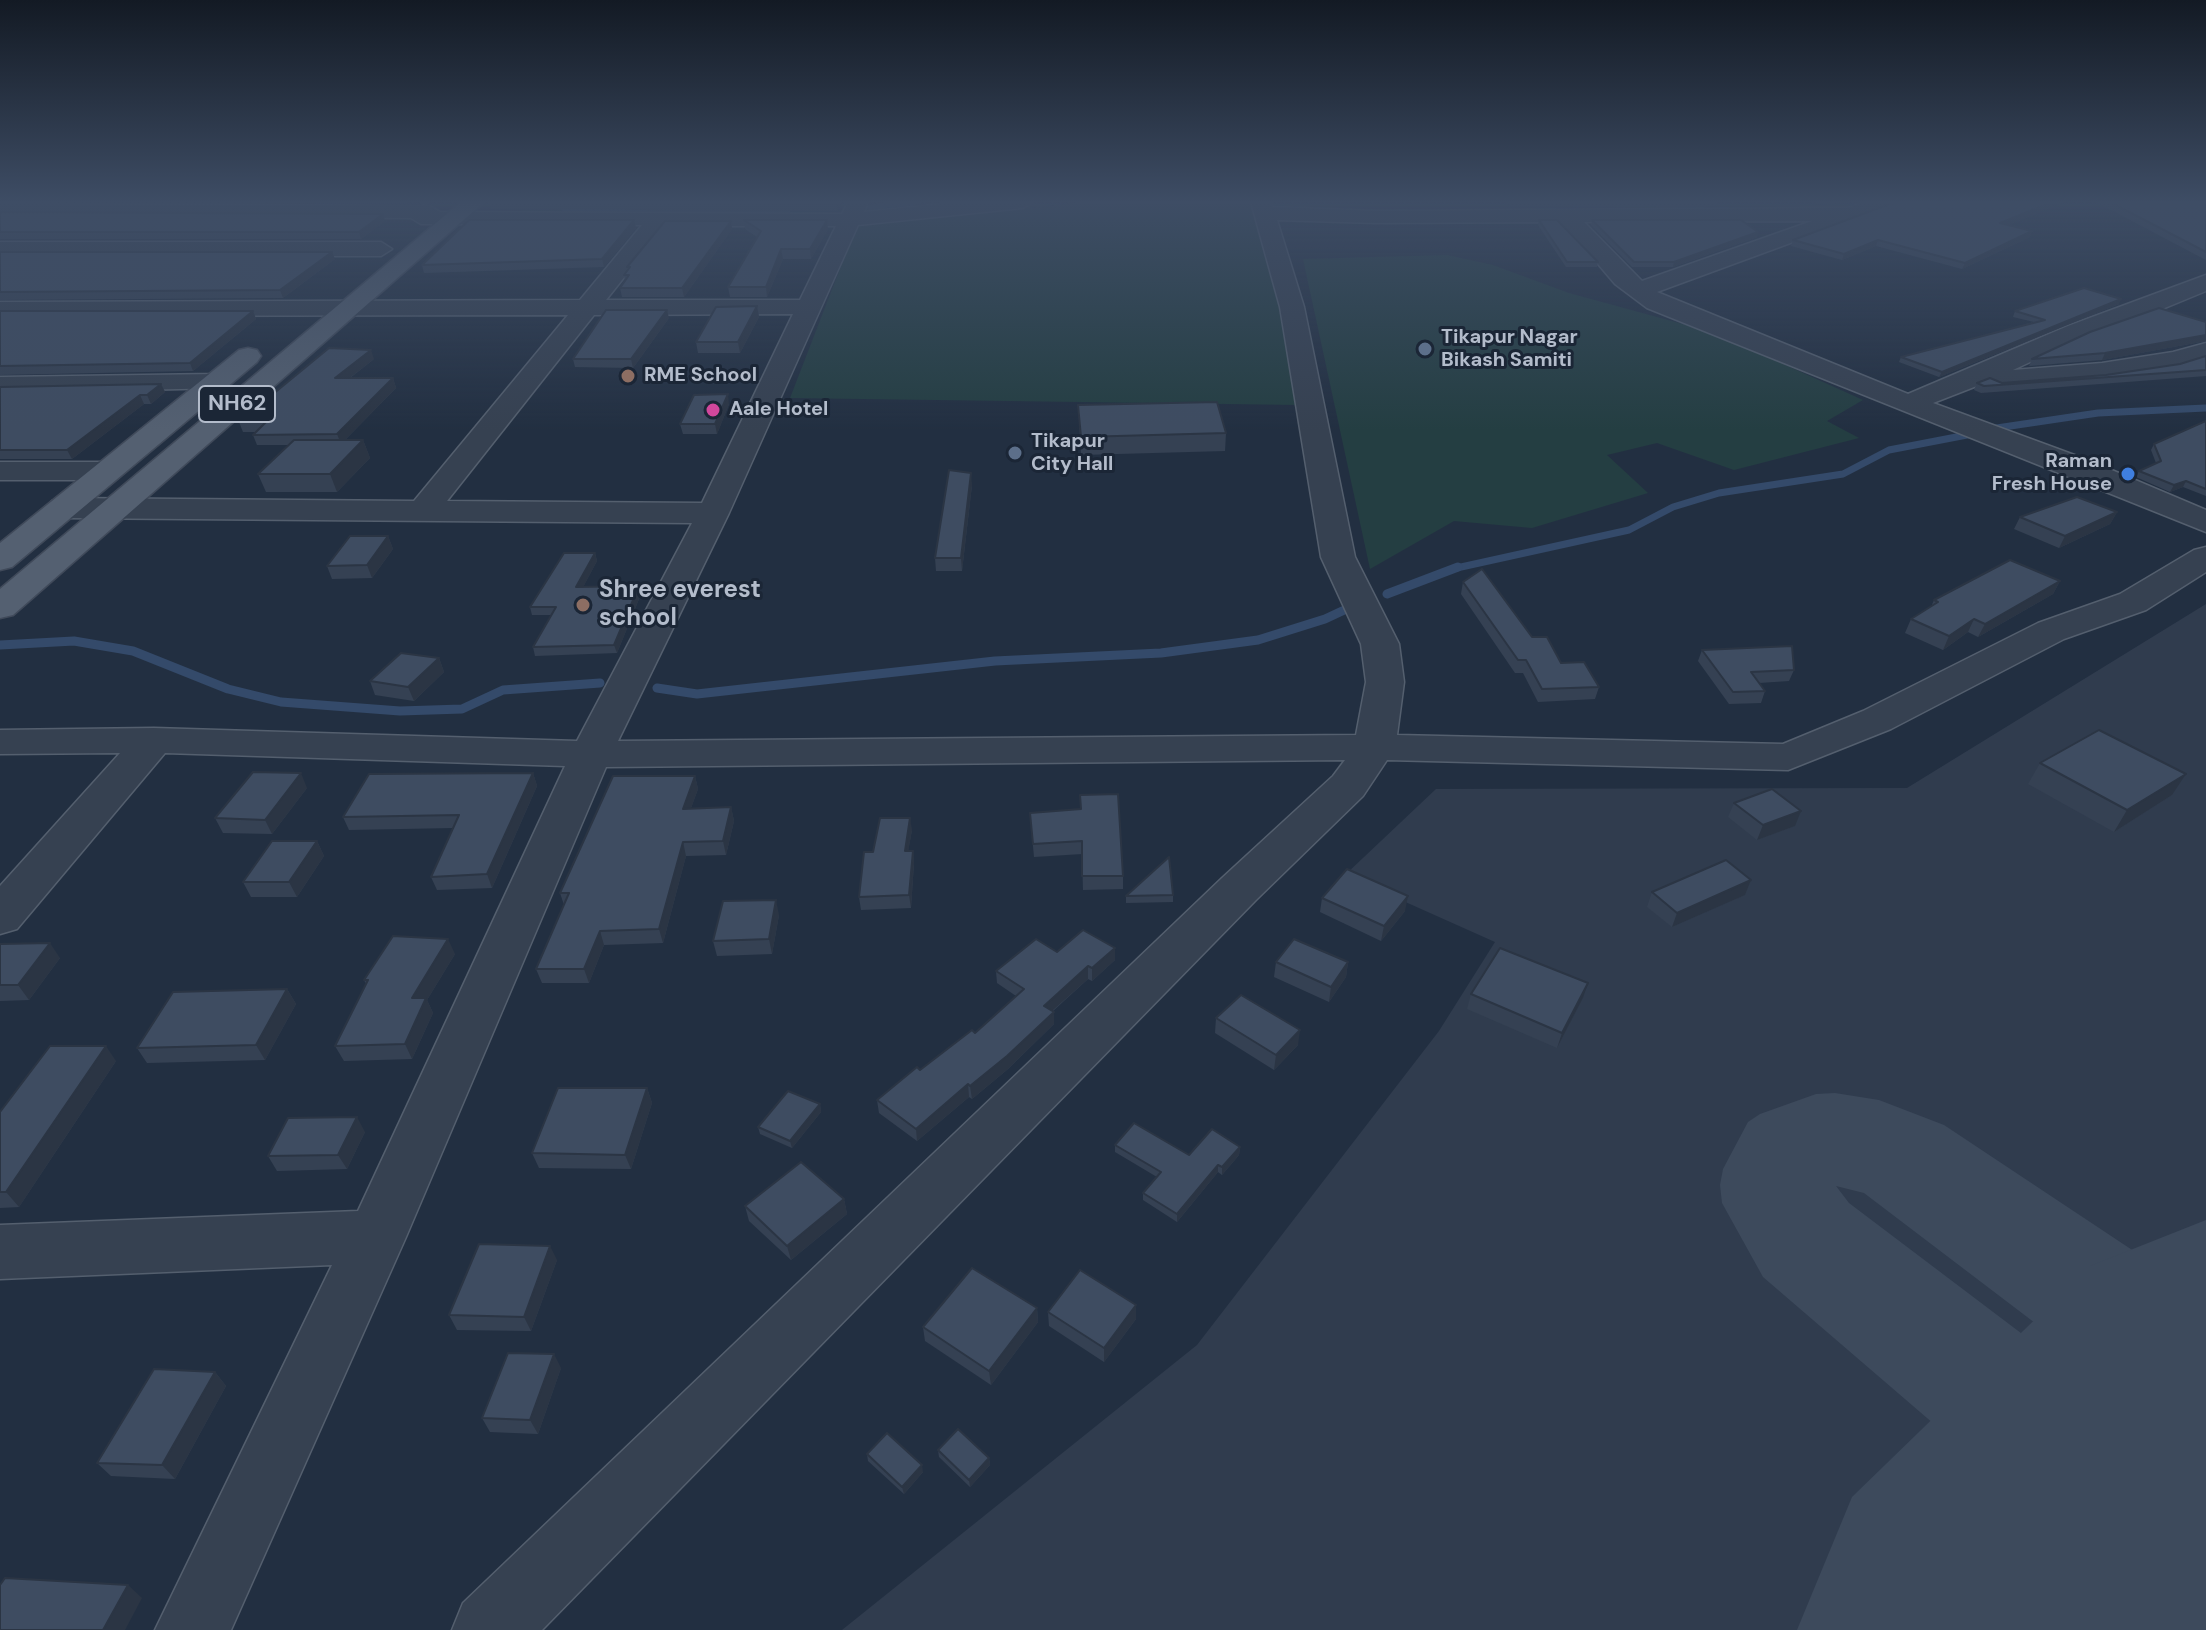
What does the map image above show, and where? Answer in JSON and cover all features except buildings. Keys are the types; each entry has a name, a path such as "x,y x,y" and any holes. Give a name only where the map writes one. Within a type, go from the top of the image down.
{"main road":[{"name":"NH62","path":"0,560 345,278"},
{"name":"NH62","path":"0,607 347,309 377,278"}],"street":[{"path":"423,511 610,278"},
{"path":"193,1630 376,1237 591,754 713,513 822,278"},
{"path":"490,1630 1239,889 1348,786 1375,747 1385,682 1380,644 1338,557 1292,307 1284,278"},
{"path":"1622,278 1656,303 2077,467 2206,522"},
{"path":"1640,290 1673,278"},
{"path":"1911,404 1934,391 2077,331 2124,316 2206,282"},
{"path":"0,309 808,307"},
{"path":"1968,379 2102,371 2176,360 2206,351"},
{"path":"0,385 216,382"},
{"path":"0,471 107,471"},
{"path":"63,508 713,513"},
{"path":"0,742 154,740 591,754 1375,747 1788,757 1877,720 1976,673 2051,631 2133,602 2206,557"},
{"path":"0,917 154,740"},
{"path":"0,1252 376,1237"}],"shaded area":[{"path":"2206,604 2206,1630 842,1630 1197,1345 1439,1031 1495,942 1345,875 1436,789 1907,788"}],"green space":[{"path":"836,278 1271,278 1286,332 1299,405 790,398"},
{"path":"1307,278 1528,278 1569,293 1712,332 1863,400 1827,421 1859,438 1734,470 1657,443 1607,455 1648,493 1532,528 1454,521 1370,569"}],"waterway":[{"path":"1990,429 2098,413 2206,408"},
{"path":"1454,569 1629,530 1673,507 1719,493 1843,474 1889,450 1972,434"},
{"path":"1454,569 1458,567"},
{"path":"1387,594 1454,569"},
{"path":"657,688 697,694 995,661 1161,653 1258,640 1325,619 1355,605"},
{"path":"0,645 74,641 133,651 228,689 281,702 400,711 462,709 503,690 600,683"}],"taxiway":[{"path":"2206,1374 1904,1159 1879,1147 1835,1139 1816,1140 1788,1156 1780,1169 1778,1185 1781,1203 1806,1240 2206,1563"}],"runway":[{"path":"1985,1630 2206,1376"},
{"path":"2200,1630 2206,1622"}],"place":[{"name":"Tikapur Nagar Bikash Samiti","path":"1425,349"},
{"name":"RME School","path":"628,376"},
{"name":"Aale Hotel","path":"713,410"},
{"name":"Tikapur City Hall","path":"1015,453"},
{"name":"Raman Fresh House","path":"2128,474"},
{"name":"Shree everest school","path":"583,605"}]}
